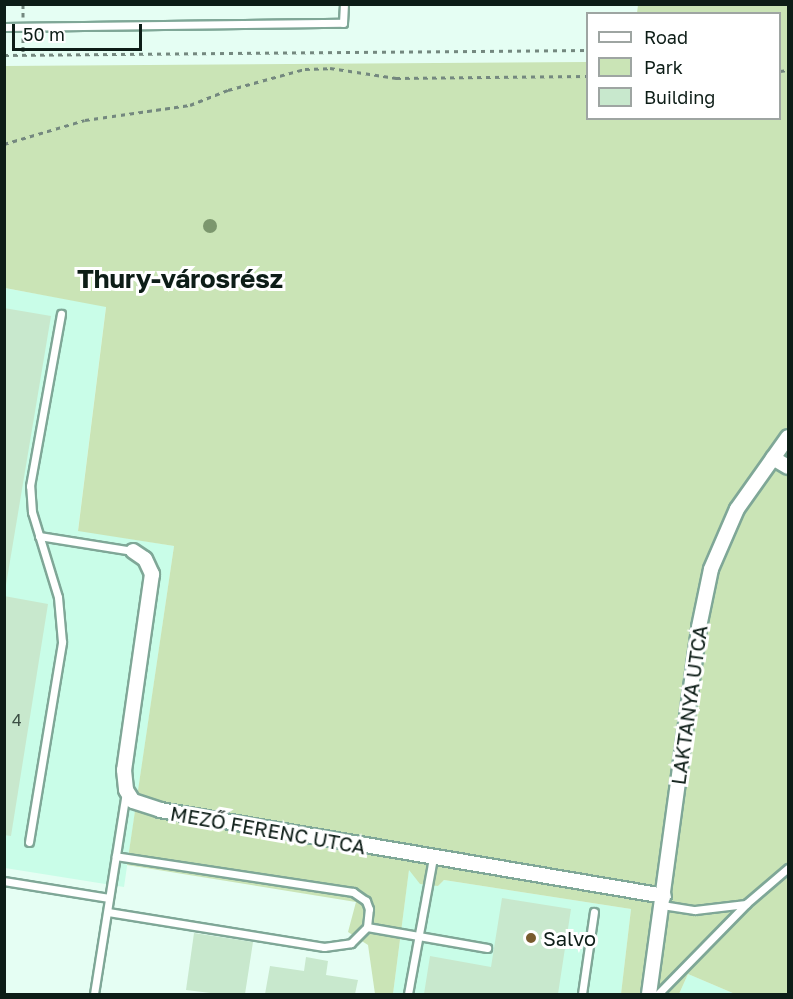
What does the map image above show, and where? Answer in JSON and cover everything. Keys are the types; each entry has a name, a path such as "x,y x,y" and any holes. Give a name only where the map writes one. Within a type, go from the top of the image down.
{"street":[{"name":"LAKTANYA UTCA","path":"649,994 699,627 711,568 738,509 789,437"},
{"path":"773,458 789,467"},
{"path":"126,790 124,770 152,574 145,559 133,551"},
{"name":"MEZŐ FERENC UTCA","path":"126,790 133,801 160,810 663,901"}],"lane":[{"path":"4,27 343,23 344,4"},
{"path":"28,842 62,642 58,597 32,512 30,486 61,314"},
{"path":"39,536 133,551"},
{"path":"94,994 126,790"},
{"path":"108,912 324,947 351,943 360,937 367,927 369,909 366,901 353,892 116,856"},
{"path":"408,994 432,858"},
{"path":"658,994 747,903 789,868"},
{"path":"4,881 109,898"},
{"path":"663,901 695,910 747,903"},
{"path":"582,994 594,912"},
{"path":"367,927 487,948"}],"path":[{"path":"4,54 586,50"},
{"path":"4,144 85,120 189,105 228,90 305,69 330,68 396,78 586,76"}],"shaded area":[{"path":"4,288 106,306 78,530 174,546 124,887 5,868"},
{"path":"409,869 438,886 444,880 631,909 621,994 393,994"},
{"path":"688,974 735,994 679,994"}],"green space":[{"path":"638,5 788,5 788,994 735,994 688,974 679,994 621,994 631,909 444,880 438,886 420,884 409,870 393,994 375,994 368,945 348,932 356,902 127,865 174,546 78,531 106,307 5,288 4,66 586,62 586,120 781,120 781,12 637,12"}],"building":[{"path":"4,308 51,316 6,585 4,585"},
{"path":"4,596 48,604 11,836 4,835"},
{"name":"Salvo","path":"502,898 571,909 558,994 424,994 430,956 491,967"},
{"path":"194,933 253,942 245,994 186,990"},
{"path":"306,957 328,961 326,975 358,980 355,994 265,994 270,966 304,971"}],"place":[{"name":"Salvo","path":"531,938"}],"district":[{"name":"Thury-városrész","path":"180,279"}]}
